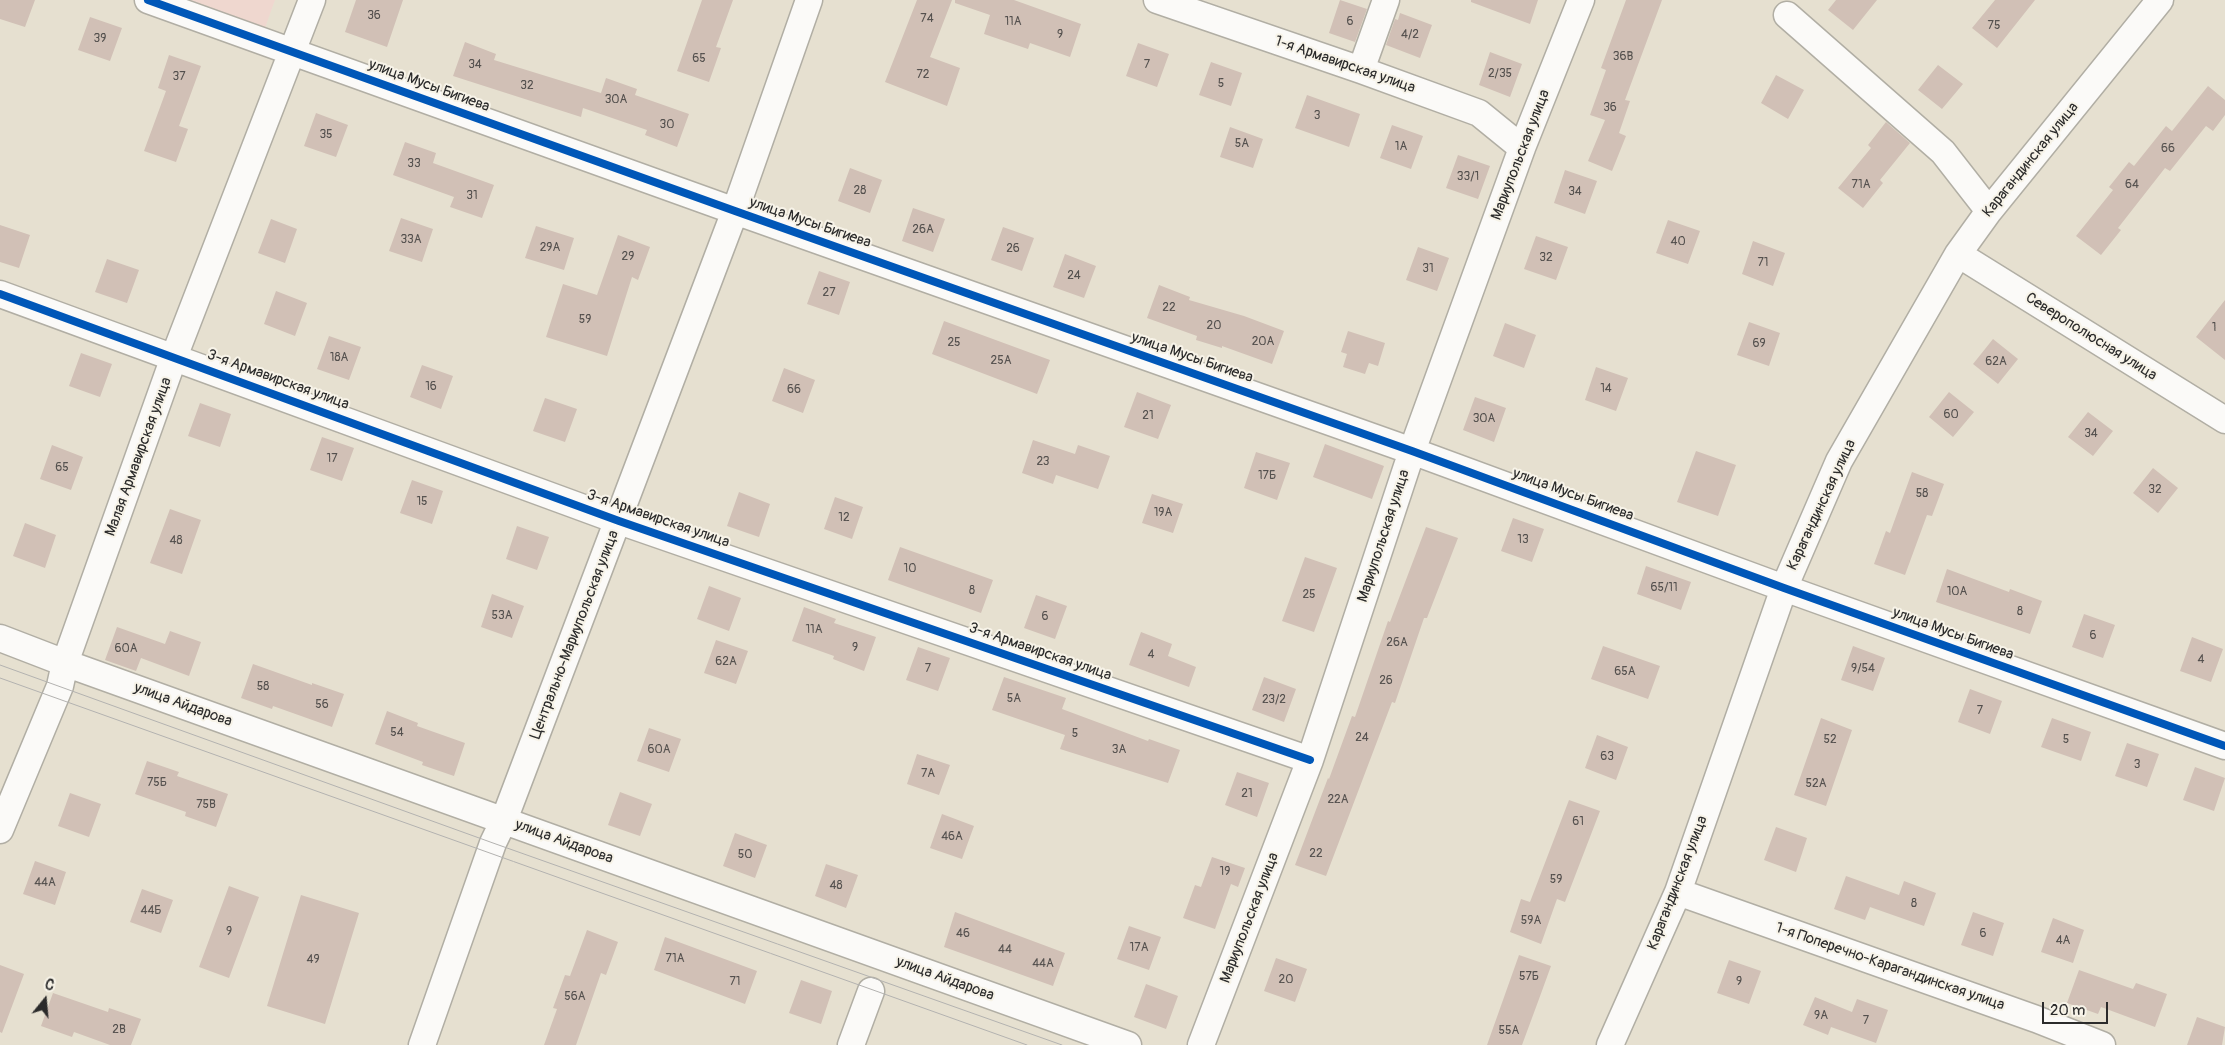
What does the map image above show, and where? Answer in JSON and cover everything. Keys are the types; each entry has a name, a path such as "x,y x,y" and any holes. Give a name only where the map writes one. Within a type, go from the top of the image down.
{"street":[{"name":"улица Мусы Бигиева","path":"148,0 1412,451 1784,588 2225,746"},
{"name":"Малая Армавирская улица","path":"0,830 56,698 65,663 174,357 312,0"},
{"name":"Центрально-Мариупольская улица","path":"422,1045 493,843 504,820 735,211 809,0"},
{"name":"1-я Армавирская улица","path":"1157,0 1361,70 1479,113 1522,148"},
{"path":"1361,70 1386,0"},
{"name":"Мариупольская улица","path":"1201,1045 1310,760 1412,451 1522,148 1581,0"},
{"name":"Карагандинская улица","path":"1610,1045 1678,892 1784,588 1838,461 1958,254 1989,211 2160,0"},
{"path":"1787,15 1943,152 1989,211"},
{"name":"Северополюсная улица","path":"1958,254 2225,420"},
{"name":"3-я Армавирская улица","path":"0,294 618,521 1310,760"},
{"name":"улица Айдарова","path":"0,638 1128,1045"},
{"name":"1-я Поперечно-Карагандинская улица","path":"1678,892 2036,1019 2102,1045"},
{"path":"851,1045 871,991"}],"shaded area":[{"path":"190,0 275,0 265,28"}],"building":[{"path":"0,0 35,0 25,27 0,19"},
{"path":"356,0 403,0 387,47 345,32"},
{"path":"702,0 733,0 716,47 721,48 709,82 677,71"},
{"path":"917,0 952,0 930,57 960,68 947,106 885,82"},
{"path":"955,0 1014,0 1081,24 1070,57 1030,43 1028,49 984,34 990,15 955,3"},
{"path":"1340,0 1367,9 1355,42 1329,33"},
{"path":"1471,0 1538,0 1530,24 1471,2"},
{"path":"1626,0 1662,0 1625,100 1630,101 1619,133 1626,136 1612,171 1588,161 1605,120 1590,115 1606,70 1601,68"},
{"path":"1836,0 1877,0 1853,30 1828,10"},
{"path":"1995,0 2035,0 1997,48 1972,28"},
{"path":"1400,13 1432,25 1420,58 1386,45 1395,19 1398,20"},
{"path":"90,17 122,28 110,61 78,50"},
{"path":"465,42 496,54 494,60 601,93 606,78 637,89 635,95 689,114 677,147 645,135 647,130 583,108 581,117 453,76"},
{"path":"1138,43 1169,54 1157,87 1126,76"},
{"path":"1490,52 1522,64 1510,97 1479,85"},
{"path":"169,55 201,66 179,126 188,129 176,162 144,151 166,91 158,88"},
{"path":"1211,62 1242,73 1231,106 1199,95"},
{"path":"1938,65 1963,84 1942,109 1918,90"},
{"path":"1776,75 1804,90 1788,119 1761,103"},
{"path":"2208,86 2225,100 2225,115 2213,131 2206,126 2170,171 2165,168 2118,228 2121,230 2101,255 2076,236 2113,190 2109,187 2129,162 2134,166 2166,126 2172,131"},
{"path":"1307,95 1360,114 1349,147 1295,128"},
{"path":"316,113 348,125 336,157 304,146"},
{"path":"1886,122 1910,143 1880,180 1883,183 1863,208 1838,188 1871,148 1868,145"},
{"path":"1392,125 1423,136 1411,169 1380,158"},
{"path":"1230,127 1263,139 1253,168 1220,157"},
{"path":"405,142 436,153 433,163 494,185 482,218 450,207 454,197 393,175"},
{"path":"1458,155 1490,166 1478,199 1446,188"},
{"path":"850,168 882,180 870,213 838,201"},
{"path":"1565,170 1597,181 1585,214 1554,203"},
{"path":"913,208 945,219 933,252 902,241"},
{"path":"401,218 433,229 422,262 389,251"},
{"path":"271,219 297,229 285,263 258,253"},
{"path":"1668,220 1700,231 1688,264 1656,253"},
{"path":"0,225 30,235 19,268 0,262"},
{"path":"536,226 574,238 564,270 525,258"},
{"path":"1003,227 1034,238 1022,271 991,260"},
{"path":"618,235 650,247 638,280 632,277 607,356 546,337 563,284 597,295"},
{"path":"1536,236 1568,247 1556,280 1524,269"},
{"path":"1753,241 1785,253 1773,286 1742,274"},
{"path":"1418,247 1449,258 1437,291 1406,280"},
{"path":"1065,254 1096,266 1084,298 1053,287"},
{"path":"107,259 139,270 127,303 95,292"},
{"path":"819,271 850,282 839,315 807,304"},
{"path":"1159,285 1190,297 1189,300 1244,316 1284,331 1272,364 1222,346 1222,348 1196,340 1197,336 1147,318"},
{"path":"276,291 307,303 295,336 264,324"},
{"path":"2225,300 2225,360 2196,337"},
{"path":"944,321 1050,360 1037,394 932,354"},
{"path":"1749,322 1780,333 1769,366 1737,355"},
{"path":"1505,323 1536,335 1524,368 1493,356"},
{"path":"1348,331 1385,343 1378,366 1369,363 1365,374 1343,367 1347,354 1341,352"},
{"path":"329,336 361,347 349,380 317,369"},
{"path":"1993,339 2018,359 1998,384 1973,364"},
{"path":"81,353 112,364 100,397 69,386"},
{"path":"422,365 453,376 441,409 410,397"},
{"path":"1596,367 1628,378 1616,411 1585,400"},
{"path":"784,368 815,380 803,413 772,401"},
{"path":"1137,392 1171,405 1158,439 1124,427"},
{"path":"1949,392 1974,412 1953,437 1929,417"},
{"path":"1475,397 1506,408 1494,442 1463,430"},
{"path":"545,398 577,409 565,442 533,431"},
{"path":"200,403 231,414 220,447 188,436"},
{"path":"2088,412 2113,431 2093,456 2068,437"},
{"path":"322,437 354,448 342,481 310,470"},
{"path":"1033,440 1075,454 1078,445 1110,456 1098,489 1056,475 1053,484 1022,473"},
{"path":"1325,444 1384,466 1372,499 1313,477"},
{"path":"52,445 83,457 71,490 40,479"},
{"path":"1696,451 1736,465 1718,516 1677,502"},
{"path":"1256,452 1290,463 1277,500 1244,488"},
{"path":"2153,468 2178,488 2158,513 2133,493"},
{"path":"1912,472 1944,484 1932,516 1927,515 1905,575 1874,564 1886,531 1890,533"},
{"path":"412,480 443,491 432,524 400,513"},
{"path":"739,492 770,504 759,537 727,526"},
{"path":"1152,494 1183,504 1173,533 1142,523"},
{"path":"835,497 863,507 852,539 824,529"},
{"path":"170,509 201,520 182,574 150,563"},
{"path":"1513,518 1544,529 1532,562 1501,551"},
{"path":"25,523 56,535 45,568 13,556"},
{"path":"517,526 549,537 537,570 506,559"},
{"path":"1426,527 1458,538 1427,618 1424,618 1395,703 1392,702 1326,876 1295,865 1352,716 1355,717 1388,621 1390,622"},
{"path":"900,547 993,580 981,613 888,580"},
{"path":"1305,557 1337,568 1314,632 1282,621"},
{"path":"1646,566 1691,582 1681,610 1637,594"},
{"path":"1947,569 2009,592 2010,589 2042,601 2030,634 1936,602"},
{"path":"709,586 741,598 729,631 697,619"},
{"path":"492,594 524,606 512,638 481,627"},
{"path":"1036,595 1067,606 1055,639 1024,628"},
{"path":"804,607 836,619 834,623 876,637 864,671 833,659 834,656 792,641"},
{"path":"2084,614 2115,625 2103,658 2072,647"},
{"path":"117,627 165,644 170,631 201,642 189,676 141,658 136,671 105,660"},
{"path":"1141,632 1172,644 1168,656 1196,667 1189,687 1129,665"},
{"path":"2192,637 2223,649 2211,682 2180,671"},
{"path":"716,640 748,651 736,684 704,673"},
{"path":"1603,646 1660,666 1648,699 1591,679"},
{"path":"1853,646 1885,658 1873,691 1841,680"},
{"path":"918,647 950,658 938,691 906,680"},
{"path":"253,664 344,694 332,727 273,706 272,709 241,698"},
{"path":"1004,677 1066,698 1062,709 1148,741 1149,739 1180,750 1168,783 1060,749 1065,735 992,710"},
{"path":"1264,677 1296,689 1284,722 1252,710"},
{"path":"1970,689 2002,701 1990,734 1958,722"},
{"path":"387,711 418,723 417,726 465,743 454,776 422,765 423,762 375,744"},
{"path":"1821,718 1852,730 1826,806 1794,795"},
{"path":"2052,718 2091,732 2081,761 2041,747"},
{"path":"649,728 681,739 669,772 637,761"},
{"path":"1597,735 1628,747 1616,780 1585,768"},
{"path":"2127,743 2159,754 2147,787 2115,776"},
{"path":"917,754 950,765 939,795 907,784"},
{"path":"147,761 179,772 177,776 228,794 216,827 185,816 186,812 135,794"},
{"path":"2195,767 2225,778 2214,811 2183,800"},
{"path":"1237,772 1269,783 1257,817 1225,805"},
{"path":"620,792 652,804 640,836 608,825"},
{"path":"70,793 101,804 89,837 58,826"},
{"path":"1569,800 1600,811 1565,902 1557,899 1541,944 1510,932 1521,899 1530,902"},
{"path":"942,814 974,826 962,859 930,848"},
{"path":"1776,827 1807,838 1796,872 1764,860"},
{"path":"735,833 767,845 755,878 723,866"},
{"path":"1212,857 1245,868 1238,887 1231,884 1215,929 1183,918 1195,885 1201,887"},
{"path":"35,861 66,872 55,905 23,894"},
{"path":"826,864 858,875 846,908 815,896"},
{"path":"1846,876 1899,895 1904,881 1936,893 1924,926 1870,907 1865,920 1834,909"},
{"path":"229,886 259,897 229,978 199,967"},
{"path":"142,889 173,900 161,933 130,922"},
{"path":"301,895 359,913 325,1024 267,1006"},
{"path":"955,912 1065,953 1053,986 944,947"},
{"path":"1973,912 2004,923 1993,956 1961,945"},
{"path":"2053,918 2084,930 2073,963 2041,952"},
{"path":"1129,926 1161,937 1149,970 1117,959"},
{"path":"587,930 618,942 606,975 601,973 576,1045 544,1045 557,1009 553,1008 565,975 570,976"},
{"path":"665,937 757,971 745,1004 654,970"},
{"path":"1519,955 1551,966 1522,1045 1487,1045"},
{"path":"1276,958 1307,969 1295,1002 1264,991"},
{"path":"1729,960 1761,971 1749,1004 1717,993"},
{"path":"0,965 24,974 2,1033 0,1032"},
{"path":"2079,970 2133,989 2136,983 2167,994 2155,1027 2101,1007 2098,1014 2067,1003"},
{"path":"801,980 832,991 821,1024 789,1013"},
{"path":"1146,984 1178,996 1166,1029 1134,1017"},
{"path":"53,993 108,1012 109,1008 141,1019 131,1045 110,1045 74,1032 72,1037 41,1026"},
{"path":"1815,997 1852,1012 1857,999 1888,1010 1876,1043 1831,1027 1828,1035 1803,1025"},
{"path":"2197,1017 2225,1027 2222,1045 2187,1045"}],"tram line":[{"path":"0,665 493,843 1062,1045"},
{"path":"0,678 1027,1045"}],"cycle path":[{"path":"148,0 1412,451 1784,588 2225,746"},
{"path":"0,294 619,521 1310,760"}]}
